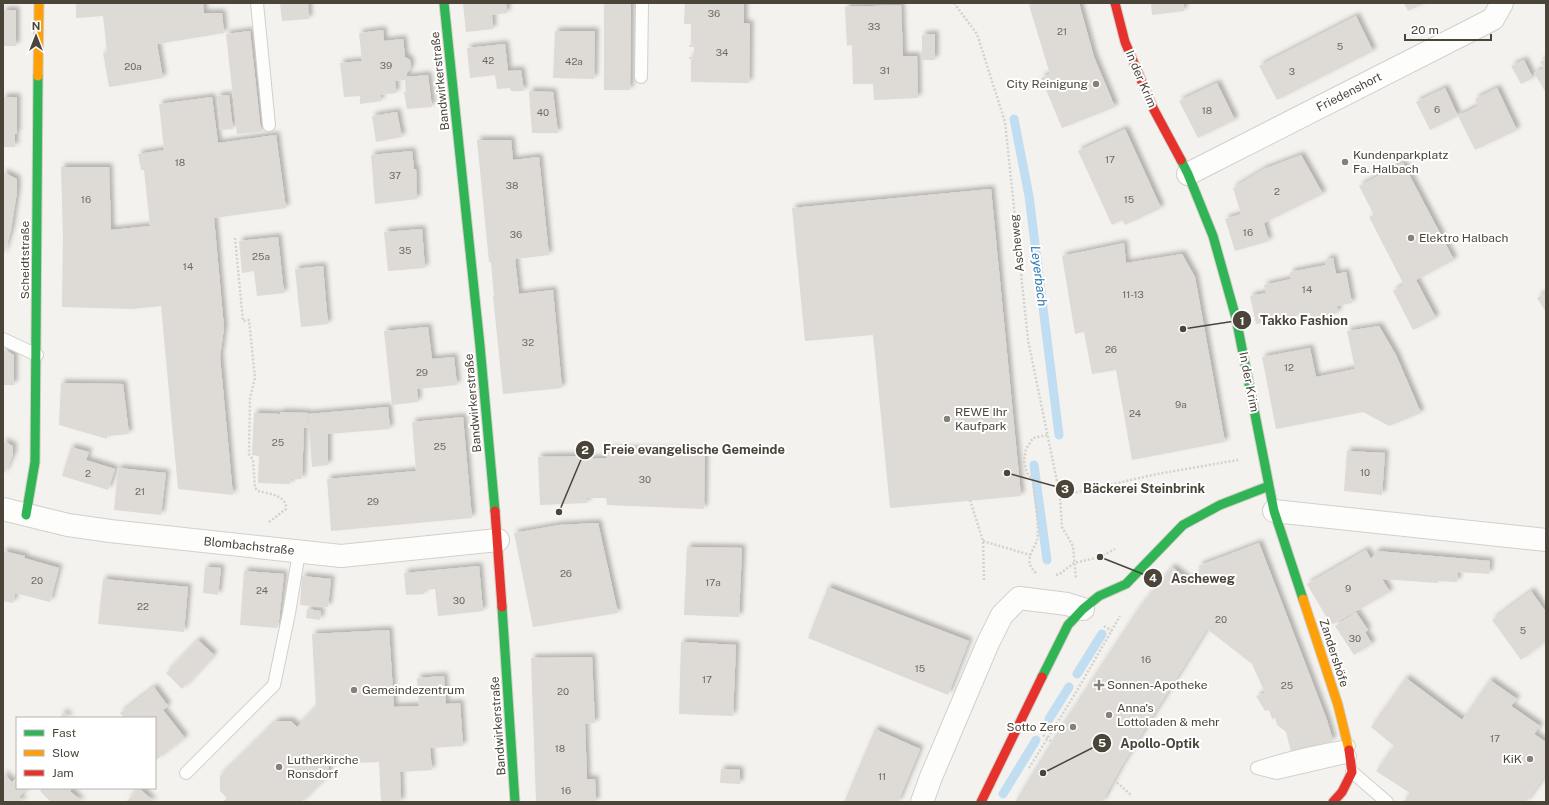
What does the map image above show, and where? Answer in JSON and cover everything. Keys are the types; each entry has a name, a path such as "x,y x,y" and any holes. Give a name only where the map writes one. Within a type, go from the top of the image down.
{"street":[{"name":"Scheidtstraße","path":"26,515 35,462 39,3"},
{"name":"Bandwirkerstraße","path":"444,3 480,346 498,540 515,802"},
{"name":"In der Krim","path":"1115,3 1126,42 1150,100 1188,174 1213,236 1236,318 1274,510"},
{"name":"Friedenshort","path":"1188,174 1493,19 1502,3"},
{"path":"981,802 1068,625 1099,596 1126,584 1183,525 1220,505 1269,486"},
{"name":"Blombachstraße","path":"3,509 68,525 110,531 341,556 498,540"},
{"path":"1274,510 1546,540"},
{"name":"Zandershöfe","path":"1274,510 1338,704 1350,751 1352,772"},
{"path":"922,802 931,777 988,643 1002,615 1019,598 1087,606"},
{"path":"1333,802 1342,792 1352,772"}],"lane":[{"path":"257,3 269,125"},
{"path":"641,77 642,3"},
{"path":"3,340 37,355"},
{"path":"186,773 274,685 289,613 299,552"},
{"path":"1350,751 1276,773 1257,768 1304,755 1350,751"},
{"path":"1352,772 1387,802"}],"path":[{"name":"Ascheweg","path":"954,3 977,34 1004,122 1028,340 1060,496 1062,527 1073,546 1075,577 1087,606"},
{"path":"235,238 243,321 249,320 255,378 250,398 249,454 253,460 255,488 258,491 285,500 286,504 286,509 269,522 264,548"},
{"path":"1042,575 1035,573 1030,565 1030,555 1038,539 1033,480 1027,473 1024,461 1026,448 1033,438 1047,435"},
{"path":"1060,496 1149,476 1263,456"},
{"path":"970,500 982,541 984,582"},
{"path":"982,541 1030,555"},
{"path":"1055,575 1061,573 1074,563 1100,557 1115,549"},
{"path":"1028,770 1112,631 1123,610 1126,584"},
{"path":"1114,780 1132,795"}],"building":[{"path":"76,3 203,3 204,13 222,13 224,33 157,44 163,78 109,87 103,53 107,52 103,16 76,18"},
{"path":"280,3 308,3 309,19 282,21"},
{"path":"463,3 506,3 507,13 492,15 493,29 466,32"},
{"path":"604,3 631,3 630,90 604,90"},
{"path":"685,3 744,3 744,23 750,24 749,83 691,82 691,59 689,59 689,57 694,57 694,47 689,47 689,45 691,45 691,24 684,24"},
{"path":"1036,3 1079,3 1094,57 1115,107 1062,128 1041,78 1050,74 1029,5"},
{"path":"1151,3 1183,3 1184,11 1152,15"},
{"path":"1404,3 1425,3 1408,11"},
{"path":"901,5 903,56 917,56 918,98 874,100 873,84 853,84 852,45 847,46 845,7"},
{"path":"3,10 16,10 16,46 3,46"},
{"path":"1356,16 1373,51 1277,100 1259,66"},
{"path":"383,30 384,41 403,39 405,57 410,60 411,68 407,73 407,77 428,75 432,107 407,109 404,92 406,92 405,80 395,81 396,93 380,95 381,101 360,104 360,96 344,97 340,63 362,61 359,33"},
{"path":"250,31 261,132 237,134 226,34"},
{"path":"555,31 595,31 594,79 553,78"},
{"path":"935,34 935,60 922,60 922,35"},
{"path":"505,44 508,71 521,70 524,91 511,91 510,88 497,89 495,75 470,78 467,48"},
{"path":"1546,59 1546,93 1534,73 1544,68 1540,62"},
{"path":"1524,60 1533,78 1521,84 1511,66"},
{"path":"1217,83 1235,120 1198,138 1179,101"},
{"path":"1445,88 1458,116 1430,130 1416,102"},
{"path":"1497,88 1517,130 1475,150 1458,116 1478,106 1475,99"},
{"path":"529,91 553,92 558,133 532,133"},
{"path":"229,95 233,129 220,130 217,96"},
{"path":"3,97 17,97 17,134 15,134 15,147 3,147"},
{"path":"212,97 218,143 276,135 286,208 214,218 224,328 220,357 233,495 178,489 161,306 132,309 62,307 63,237 61,167 109,167 111,230 150,226 144,170 141,170 138,154 164,150 159,104"},
{"path":"397,112 402,137 376,142 372,116"},
{"path":"1125,129 1161,208 1125,225 1122,220 1112,225 1078,151"},
{"path":"477,140 511,140 513,160 539,157 549,255 515,259 519,294 553,290 562,388 503,394 491,262 489,262"},
{"path":"412,151 414,169 416,169 417,199 375,204 371,155"},
{"path":"1301,155 1323,194 1264,223 1269,241 1235,251 1225,219 1241,214 1233,188 1264,169"},
{"name":"Elektro Halbach","path":"1403,163 1454,260 1416,280 1436,318 1413,330 1393,291 1404,285 1369,217 1374,215 1359,186"},
{"path":"3,172 17,179 17,192 11,230 3,257"},
{"name":"REWE Ihr Kaufpark","path":"991,189 1021,496 890,508 873,335 805,341 792,208"},
{"path":"422,229 425,268 388,271 384,232"},
{"path":"278,237 284,293 257,296 254,271 242,273 239,241"},
{"path":"1124,243 1126,263 1182,254 1195,277 1225,442 1132,460 1116,370 1092,374 1084,332 1075,334 1062,256"},
{"path":"1333,258 1336,274 1346,272 1352,303 1337,306 1338,313 1311,318 1310,313 1256,324 1250,296 1266,293 1264,285 1291,279 1290,272 1326,265 1325,260"},
{"path":"323,266 328,324 301,327 295,269"},
{"path":"1546,292 1546,312 1537,298"},
{"path":"1379,326 1396,355 1421,413 1389,426 1363,412 1276,429 1262,357 1310,348 1316,377 1355,369 1347,331"},
{"path":"428,327 432,359 454,357 457,385 417,389 418,402 392,405 384,331"},
{"path":"3,349 14,355 14,385 3,385"},
{"path":"61,383 123,384 129,434 107,436 107,439 59,425"},
{"path":"388,407 390,429 328,434 328,465 312,467 308,414"},
{"path":"280,412 308,413 307,428 304,428 302,479 291,479 290,484 258,483 259,456 252,455 254,413 280,414"},
{"path":"463,417 472,518 331,531 327,479 416,471 412,422"},
{"path":"3,441 13,446 13,455 3,476"},
{"path":"71,447 89,452 86,460 115,469 108,490 62,476"},
{"path":"606,449 705,451 704,509 607,505 606,498 587,498 587,503 540,505 538,457 585,456 585,459 606,458"},
{"path":"1347,451 1385,453 1382,495 1344,491"},
{"path":"118,468 166,473 161,515 114,510"},
{"path":"598,523 618,613 533,627 514,533 559,525"},
{"path":"1259,543 1327,720 1333,741 1291,752 1286,732 1277,725 1275,718 1272,719 1269,710 1265,711 1256,696 1265,693 1252,664 1207,629 1121,767 1102,802 1015,802 1060,728 1138,609 1172,567 1191,582 1201,569 1198,566"},
{"path":"687,547 742,548 739,617 684,615"},
{"path":"1366,550 1371,559 1377,551 1490,561 1489,574 1458,572 1457,582 1438,581 1438,583 1382,579 1390,592 1331,625 1307,584"},
{"path":"3,551 25,556 24,558 59,568 50,602 15,593 13,603 3,601"},
{"path":"479,566 483,611 438,616 435,589 424,590 424,594 406,595 404,573"},
{"path":"205,567 221,568 218,595 203,593"},
{"path":"244,571 284,574 277,628 240,625"},
{"path":"302,576 331,579 328,607 300,605"},
{"path":"103,579 188,587 184,632 98,624"},
{"path":"828,587 969,641 948,695 808,638"},
{"path":"1531,591 1546,612 1546,641 1521,660 1492,620"},
{"path":"307,609 321,611 320,620 306,618"},
{"path":"1356,612 1368,630 1365,632 1372,644 1354,655 1335,626"},
{"name":"Gemeindezentrum","path":"389,630 394,707 419,706 417,678 444,676 446,704 460,703 463,746 430,748 432,770 400,772 401,802 381,802 379,762 351,763 350,759 329,760 328,775 301,802 223,802 227,798 220,791 220,776 276,721 291,721 297,727 316,707 312,634"},
{"path":"198,640 214,655 182,689 166,673"},
{"path":"681,642 736,645 733,716 679,714"},
{"path":"592,657 595,723 585,724 587,779 595,779 596,802 536,802 531,658"},
{"path":"1406,678 1462,720 1490,680 1517,699 1511,706 1540,726 1534,734 1546,742 1546,774 1526,802 1403,802 1410,793 1376,771 1394,746 1371,727"},
{"path":"154,687 168,706 163,710 185,738 156,760 156,717 123,717 120,713"},
{"path":"64,712 69,717 60,717"},
{"path":"875,729 920,749 898,802 844,802"},
{"path":"721,769 740,770 740,784 720,783"},
{"path":"3,773 12,782 16,778 16,789 27,789 19,797 24,802 3,802"},
{"path":"42,789 72,789 70,791 82,802 51,802 40,791"},
{"path":"138,789 140,789 154,802 126,802"}],"waterway":[{"name":"Leyerbach","path":"1014,119 1029,196 1059,435"},
{"name":"Leyerbach","path":"1034,465 1047,560"},
{"name":"Leyerbach","path":"1077,674 1102,634"},
{"name":"Leyerbach","path":"1049,719 1069,687"},
{"name":"Leyerbach","path":"1003,794 1036,740"}],"traffic: fast":[{"path":"444,3 480,346 495,511"},
{"path":"26,515 35,462 38,76"},
{"path":"1181,160 1213,236 1236,318 1274,511 1303,599"},
{"path":"1042,677 1068,625 1083,609 1099,596 1126,584 1183,525 1220,505 1269,486"},
{"path":"502,607 515,802"}],"traffic: slow":[{"path":"38,76 39,3"},
{"path":"1303,599 1338,705 1349,750"}],"traffic: jam":[{"path":"1115,3 1125,42 1153,108 1181,160"},
{"path":"495,511 502,607"},
{"path":"981,802 1042,677"},
{"path":"1333,802 1342,792 1352,772 1349,750"}],"place":[{"name":"City Reinigung","path":"1096,84"},
{"name":"Kundenparkplatz Fa. Halbach","path":"1345,162"},
{"name":"Elektro Halbach","path":"1411,238"},
{"name":"Takko Fashion","path":"1183,329"},
{"name":"REWE Ihr Kaufpark","path":"947,419"},
{"name":"Bäckerei Steinbrink","path":"1007,473"},
{"name":"Freie evangelische Gemeinde","path":"559,512"},
{"name":"Ascheweg","path":"1100,557"},
{"name":"Sonnen-Apotheke","path":"1099,685"},
{"name":"Gemeindezentrum","path":"354,690"},
{"name":"Anna's Lottoladen & mehr","path":"1109,715"},
{"name":"Sotto Zero","path":"1073,727"},
{"name":"KiK","path":"1530,759"},
{"name":"Lutherkirche Ronsdorf","path":"279,767"},
{"name":"Apollo-Optik","path":"1043,773"}]}
